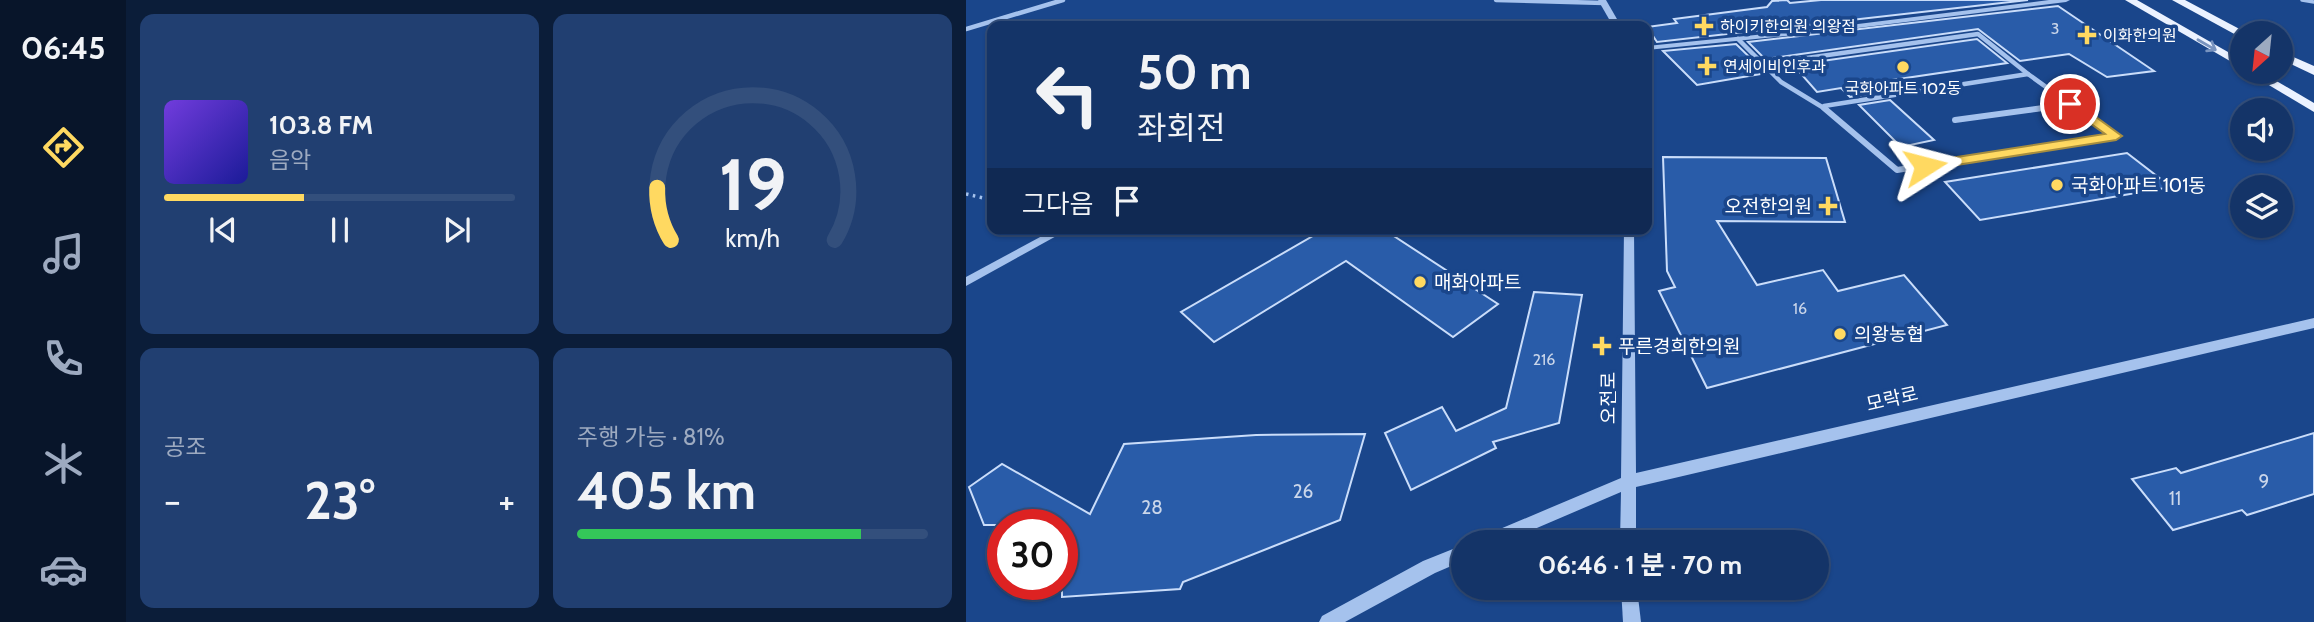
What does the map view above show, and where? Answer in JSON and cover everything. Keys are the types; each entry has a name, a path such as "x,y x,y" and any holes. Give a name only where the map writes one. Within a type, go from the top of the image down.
{"main road":[{"path":"2130,0 2230,58"},
{"path":"2177,0 2230,28"},
{"path":"2293,60 2314,71"},
{"path":"2273,84 2314,108"}],"street":[{"path":"995,21 1063,0"},
{"path":"1496,0 1603,1 1614,21"},
{"path":"1652,48 2066,0"},
{"path":"966,30 987,24"},
{"path":"1738,39 1764,65 1781,82 1822,107 1898,170 2116,136 2028,74 1978,34 1764,65"},
{"path":"1822,107 2028,74"},
{"path":"1955,120 2070,104"},
{"path":"966,282 1053,235"},
{"name":"오전로","path":"1628,530 1629,235"},
{"name":"모락로","path":"1515,530 1627,482 2314,323"},
{"path":"1328,622 1451,559"},
{"path":"1630,600 1632,622"}],"lane":[{"path":"2302,0 2314,2"}],"path":[{"path":"966,194 987,199"}],"building":[{"path":"2028,0 1657,42 1652,34 1652,26 1677,23 1674,19 1767,7 1772,1"},
{"path":"2058,6 2154,71 2107,77 2069,54 2020,61 1978,29 1765,59 1748,42"},
{"name":"국화아파트 102동","path":"1977,39 2007,63 1872,83 1881,92 1850,97 1841,88 1817,92 1796,68 1777,71 1773,68"},
{"path":"1736,44 1766,73 1697,85 1663,51"},
{"path":"1890,100 1934,140 1901,147 1859,105"},
{"name":"국화아파트 101동","path":"2127,153 2171,187 1980,220 1945,182"},
{"path":"1663,157 1826,158 1845,222 1717,221 1757,285 1823,270 1838,291 1904,275 1947,325 1707,388 1659,291 1675,287 1667,271"},
{"name":"매화아파트","path":"1315,235 1392,235 1498,304 1453,337 1346,261 1214,342 1181,312"},
{"path":"1534,292 1582,295 1559,423 1493,442 1496,448 1411,490 1385,433 1442,407 1456,431 1506,408"},
{"path":"2314,433 2314,494 2247,515 2242,510 2173,530 2132,479 2176,468 2181,473"},
{"path":"1365,434 1340,520 1183,582 1180,589 1078,596 1078,509 987,509 987,525 984,525 969,487 1002,464 1090,514 1124,444 1256,435"}],"place":[{"name":"하이키한의원 의왕점","path":"1704,26"},
{"name":"이화한의원","path":"2087,35"},
{"name":"연세이비인후과","path":"1707,66"},
{"name":"국화아파트 102동","path":"1903,67"},
{"name":"국화아파트 101동","path":"2057,185"},
{"name":"오전한의원","path":"1828,206"},
{"name":"매화아파트","path":"1420,282"},
{"name":"의왕농협","path":"1840,334"},
{"name":"푸른경희한의원","path":"1602,346"}],"route":[{"path":"1925,166 2116,136 2070,104"}]}
